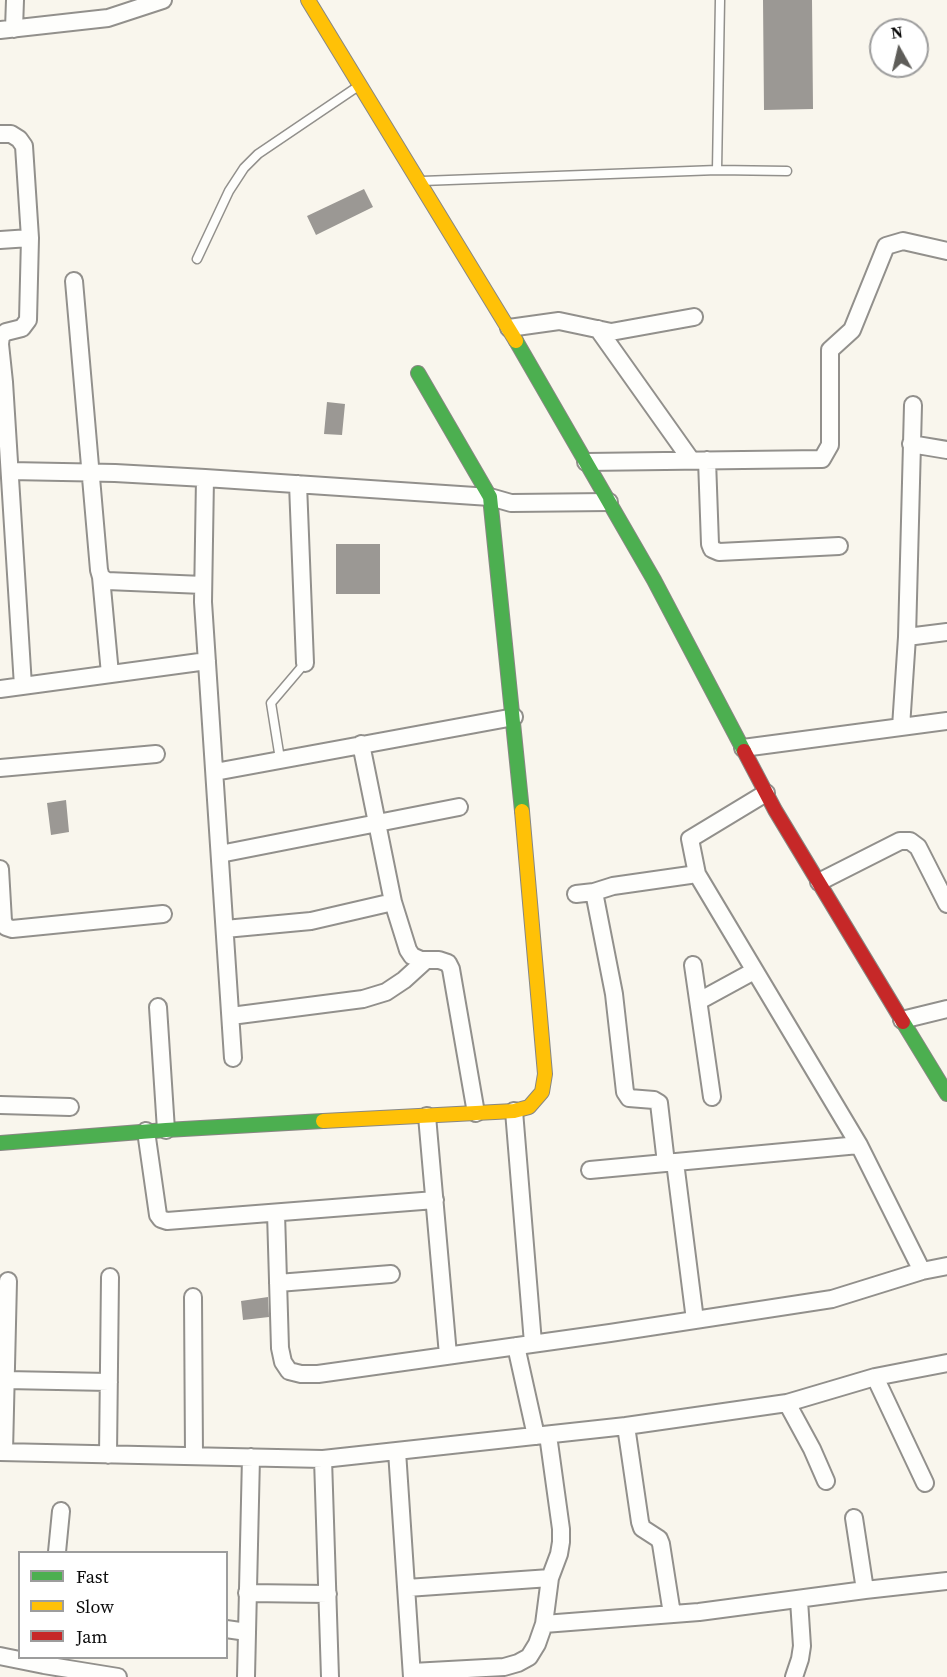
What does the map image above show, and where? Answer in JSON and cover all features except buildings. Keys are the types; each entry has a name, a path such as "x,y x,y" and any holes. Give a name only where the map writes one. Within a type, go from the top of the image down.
{"street":[{"path":"15,0 7,29 108,18 163,0"},
{"path":"308,0 509,328 654,580 766,793 947,1094"},
{"path":"0,134 11,134 24,146 30,238 28,320 22,328 1,336 0,344 10,471 22,686"},
{"path":"0,240 30,238"},
{"path":"585,462 822,459 830,445 830,350 852,330 886,246 903,242 947,251"},
{"path":"74,281 110,674"},
{"path":"509,328 559,321 611,332 694,317"},
{"path":"598,329 699,460 712,549 719,552 839,546"},
{"path":"0,1143 146,1131 514,1112 529,1107 543,1092 545,1074 514,717 490,497 418,373"},
{"path":"901,727 907,638 913,405"},
{"path":"912,444 947,450"},
{"path":"10,471 205,478 490,497 511,503 609,502"},
{"path":"205,478 203,585 233,1058"},
{"path":"298,484 305,663"},
{"path":"101,577 107,581 203,585"},
{"path":"907,638 947,632"},
{"path":"0,688 207,661"},
{"path":"215,772 514,717"},
{"path":"743,748 947,721"},
{"path":"361,744 393,902 408,950 412,956 421,960 439,960 448,963 451,969 476,1113"},
{"path":"0,768 156,754"},
{"path":"766,793 690,839 698,874 858,1145 922,1271"},
{"path":"220,854 459,807"},
{"path":"819,882 900,841 910,841 918,847 947,904"},
{"path":"0,869 3,921 6,927 12,929 162,914"},
{"path":"576,894 613,886 698,874"},
{"path":"594,891 614,994 625,1092 629,1098 635,1100 654,1100 659,1103 695,1320"},
{"path":"225,929 310,921 393,902"},
{"path":"231,1016 363,999 386,992 404,980 426,960"},
{"path":"693,965 712,1097"},
{"path":"699,1001 754,971"},
{"path":"158,1007 166,1130"},
{"path":"902,1020 947,1010"},
{"path":"0,1105 70,1107"},
{"path":"514,1112 533,1343"},
{"path":"427,1116 448,1355"},
{"path":"146,1131 158,1215 167,1221 435,1200"},
{"path":"590,1170 858,1145"},
{"path":"276,1213 280,1348 288,1371 301,1374 318,1374 832,1299 922,1271 947,1266"},
{"path":"278,1282 391,1274"},
{"path":"108,1455 110,1277"},
{"path":"8,1281 2,1452 323,1459 626,1426 787,1403 875,1377 947,1363"},
{"path":"194,1297 195,1456"},
{"path":"398,1451 412,1675 504,1667 529,1657 537,1644 544,1624 549,1578 559,1554 561,1530 542,1435 516,1346"},
{"path":"875,1377 925,1482"},
{"path":"6,1380 109,1382"},
{"path":"787,1403 826,1481"},
{"path":"626,1426 640,1522 642,1528 659,1539 661,1544 672,1614"},
{"path":"246,1677 251,1457"},
{"path":"323,1459 330,1677"},
{"path":"57,1551 61,1511"},
{"path":"854,1518 865,1590"},
{"path":"407,1588 549,1578"},
{"path":"544,1624 672,1614 947,1581"},
{"path":"248,1593 328,1594"},
{"path":"794,1677 802,1647 798,1600"},
{"path":"228,1629 247,1632"},
{"path":"0,1656 44,1667 118,1677"}],"lane":[{"path":"717,170 720,0"},
{"path":"197,260 229,191 244,168 258,154 360,85"},
{"path":"419,181 717,170 788,171"},
{"path":"280,759 271,702 305,663"}],"traffic: fast":[{"path":"516,341 654,580 744,751"},
{"path":"418,373 490,497 522,811"},
{"path":"903,1022 947,1094"},
{"path":"0,1143 323,1121"}],"traffic: slow":[{"path":"308,0 516,341"},
{"path":"323,1121 514,1111 529,1107 542,1092 545,1074 522,811"}],"traffic: jam":[{"path":"744,751 775,810 903,1022"}]}
